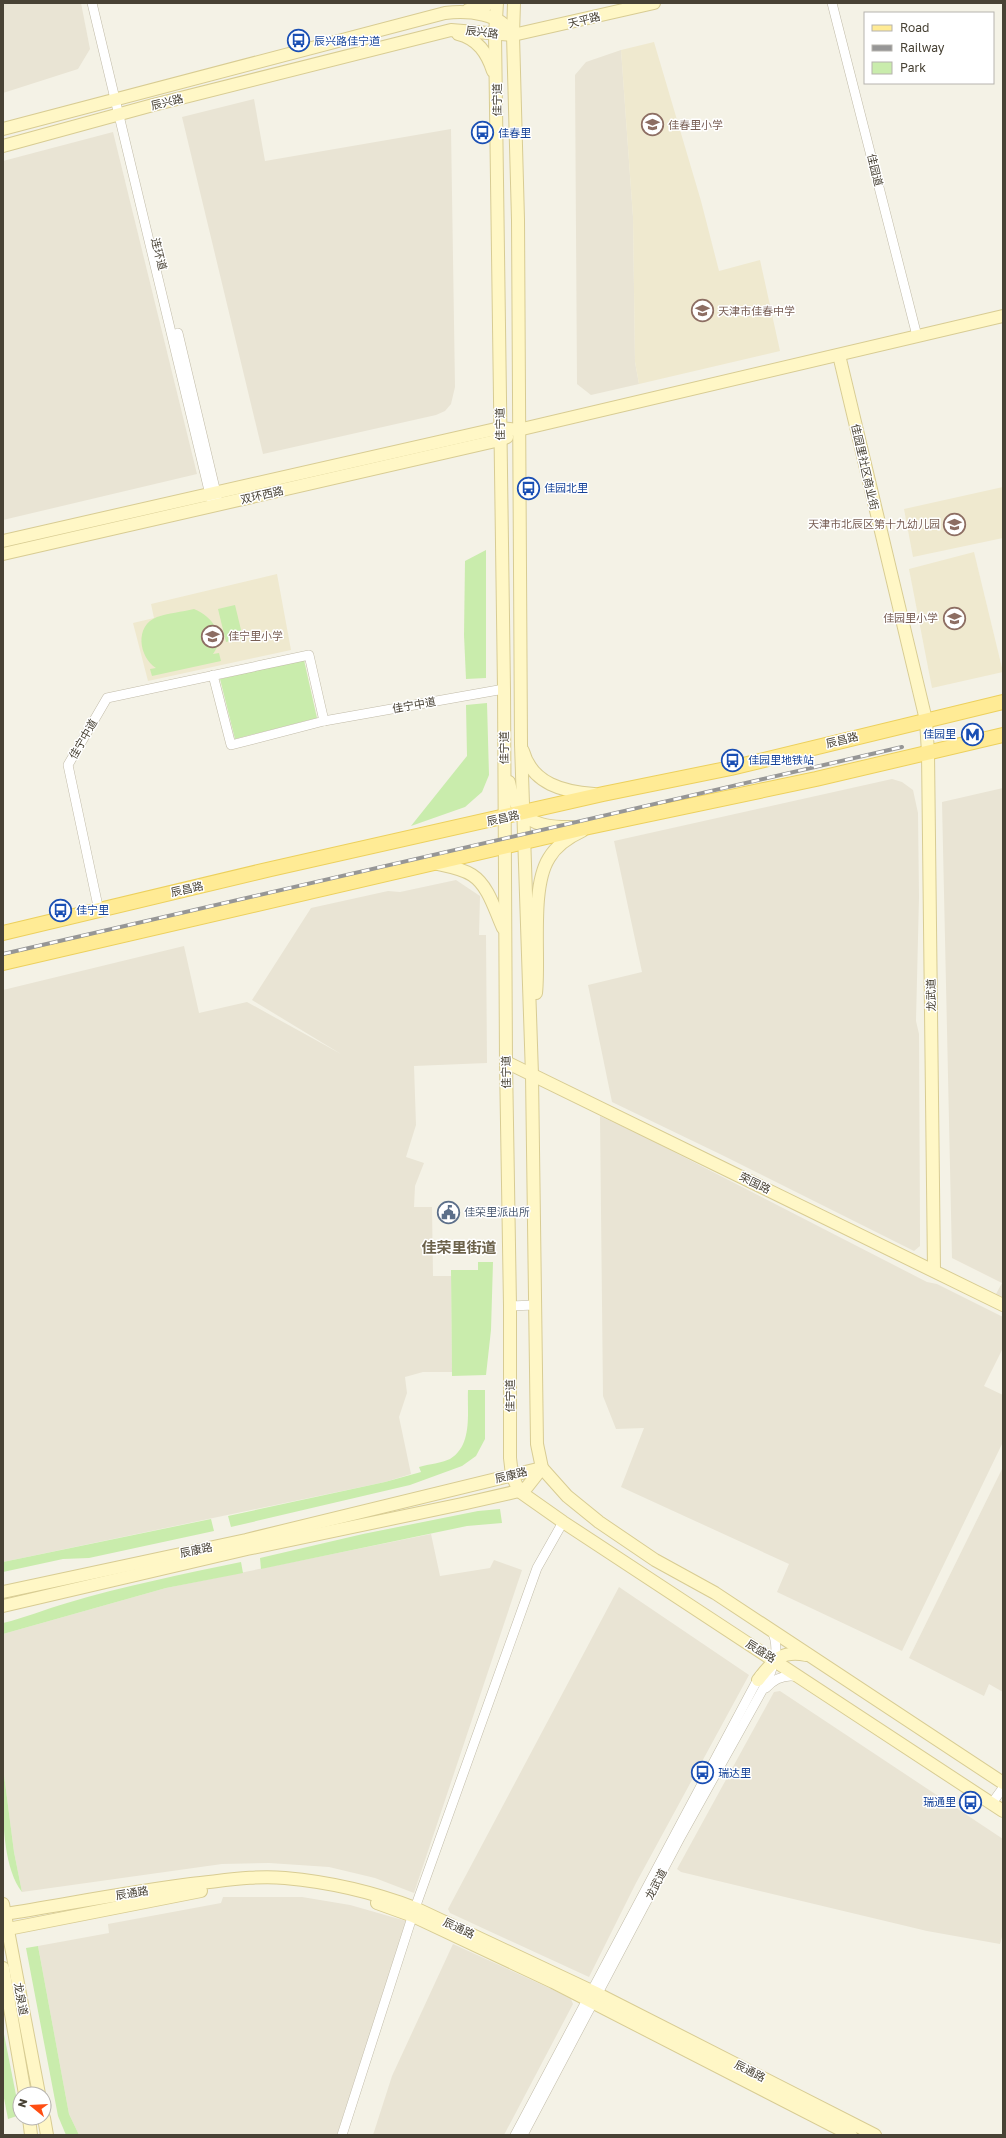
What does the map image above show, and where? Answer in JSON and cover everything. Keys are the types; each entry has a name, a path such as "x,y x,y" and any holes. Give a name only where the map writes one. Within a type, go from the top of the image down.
{"main road":[{"name":"辰昌路","path":"3,933 271,869 522,814 603,794 731,768 1003,702"},
{"path":"3,963 504,846 928,753 1003,735"}],"street":[{"path":"92,3 119,99"},
{"name":"连环道","path":"97,3 122,114 216,505"},
{"path":"472,32 469,8 487,6 490,3"},
{"name":"佳宁道","path":"497,3 495,27 497,84 504,689 504,846 510,1306 510,1458 512,1475 519,1490"},
{"name":"佳宁道","path":"514,3 512,32 518,220 518,430 522,814 532,1075 537,1444 542,1468"},
{"name":"天平路","path":"512,32 527,32 654,3"},
{"name":"佳园道","path":"832,3 917,336"},
{"name":"辰兴路","path":"3,129 469,8 495,27 512,32"},
{"name":"辰兴路","path":"3,146 443,32 459,30 472,32 495,27"},
{"path":"443,32 467,37 479,44 487,55 497,84"},
{"path":"3,541 213,492 518,430 1003,316"},
{"name":"佳园里社区商业街","path":"839,354 926,720"},
{"name":"双环西路","path":"3,554 216,505 500,434"},
{"name":"佳宁中道","path":"98,911 68,765 107,698 309,655 324,721"},
{"name":"佳宁中道","path":"213,675 231,745 324,721 504,689"},
{"name":"龙武道","path":"926,720 928,753 934,1270"},
{"path":"521,744 527,761 542,780 570,791 603,794"},
{"path":"504,758 511,794 522,814 532,821 544,826 589,827"},
{"path":"530,1026 537,985 539,898 544,869 548,859 559,847 572,836 589,827"},
{"path":"432,863 465,872 476,878 482,884 490,898 505,932"},
{"name":"荣国路","path":"506,1062 1003,1305"},
{"path":"510,1306 535,1305"},
{"name":"辰康路","path":"3,1592 246,1540 542,1468"},
{"name":"辰康路","path":"3,1606 233,1552 462,1504 519,1490 527,1487 542,1468"},
{"name":"辰盛路","path":"542,1468 567,1496 599,1522 655,1560 715,1593 1003,1783"},
{"name":"辰盛路","path":"519,1490 563,1522 1003,1811"},
{"path":"342,2135 414,1912 537,1568 563,1522"},
{"name":"龙武道","path":"523,2135 592,1997 762,1692 772,1658 775,1638 772,1631"},
{"path":"515,2135 592,1997 758,1680 772,1658 792,1653 809,1655"},
{"path":"762,1692 778,1678 789,1676 804,1679"},
{"path":"992,1803 1003,1788"},
{"name":"辰通路","path":"4,1909 242,1878 270,1877 304,1880 354,1888 384,1896 414,1912 875,2135"},
{"name":"辰通路","path":"8,1929 174,1895 250,1885 294,1887 330,1891 414,1912"},
{"name":"龙泉道","path":"4,1909 37,2086"},
{"name":"龙泉道","path":"3,1968 24,2086"},
{"name":"辰通路","path":"592,1997 850,2135"}],"shaded area":[{"path":"3,3 81,3 90,49 78,69 3,93"},
{"name":"天津市佳春中学","path":"654,42 701,201 719,271 760,260 780,351 639,384 635,362 633,217 621,50"},
{"path":"621,50 633,217 635,362 639,384 591,395 577,384 575,75 586,62"},
{"path":"254,99 265,161 451,129 455,387 451,404 445,411 436,415 263,454 182,117"},
{"path":"113,132 197,474 3,520 3,161"},
{"name":"天津市北辰区第十九幼儿园","path":"1003,487 1003,538 913,557 904,509"},
{"name":"佳园里小学","path":"974,552 1003,672 932,688 909,569"},
{"name":"佳宁里小学","path":"277,574 291,650 148,681 133,623 154,618 151,604"},
{"path":"892,779 902,782 913,790 918,813 919,897 916,1021 919,1034 920,1246 914,1251 612,1102 588,985 642,972 614,841"},
{"path":"1003,788 1003,1297 996,1294 1002,1283 952,1258 942,802"},
{"path":"456,880 480,896 479,935 486,935 487,1063 414,1066 416,1125 406,1157 424,1163 415,1186 414,1207 432,1207 433,1276 451,1276 452,1372 423,1372 405,1377 407,1393 399,1417 411,1474 385,1482 3,1562 3,990 184,946 199,1013 247,1002 341,1054 252,1000 311,908 388,891 400,892"},
{"path":"600,1116 639,1134 927,1282 937,1284 1003,1317 1003,1348 984,1386 1003,1395 1003,1442 902,1651 777,1592 789,1564 621,1487 644,1428 616,1429 603,1396"},
{"path":"1003,1467 1003,1692 989,1684 984,1696 909,1658"},
{"path":"431,1534 440,1576 490,1568 494,1560 522,1570 414,1893 375,1878 329,1867 269,1863 222,1864 22,1892 14,1852 3,1767 3,1634 166,1588"},
{"name":"瑞达里","path":"619,1587 749,1675 636,1883 589,1977 450,1913 448,1909"},
{"name":"瑞通里","path":"780,1691 1003,1839 1003,1933 1000,1944 927,1931 681,1872 677,1869 774,1692"},
{"path":"223,1897 302,1897 350,1905 406,1921 337,2135 79,2135 69,2114 38,1946 109,1933 108,1924 221,1903"},
{"path":"453,1944 558,1992 571,1999 573,2004 504,2135 373,2135 392,2076"}],"green space":[{"path":"486,550 486,678 466,679 464,635 465,561"},
{"path":"235,605 243,638 226,642 218,609"},
{"path":"194,609 207,616 216,627 218,640 217,647 213,654 219,653 221,661 152,676 150,669 156,668 146,657 142,642 142,634 145,627 150,621 157,617"},
{"path":"304,660 317,718 235,739 220,679"},
{"path":"487,703 489,775 482,792 465,807 411,826 467,756 466,705"},
{"path":"478,1262 493,1262 491,1330 486,1375 452,1376 451,1270 478,1270"},
{"path":"468,1390 485,1390 485,1439 476,1456 462,1466 410,1485 231,1527 228,1516 385,1482 421,1472 419,1467 450,1459 457,1453 466,1437"},
{"path":"500,1509 502,1523 467,1526 261,1569 260,1558 363,1534 478,1511"},
{"path":"211,1519 214,1531 89,1558 63,1559 3,1572 3,1562"},
{"path":"241,1562 243,1573 166,1588 3,1634 3,1623 59,1605 132,1586"},
{"path":"3,1767 14,1852 22,1892 15,1880 6,1849 3,1815"},
{"path":"38,1946 69,2114 79,2135 66,2135 58,2116 26,1948"},
{"path":"3,2029 14,2086 12,2086 12,2118 8,2119 3,2093"}],"railway":[{"path":"3,954 902,747"}],"place":[{"name":"辰兴路佳宁道","path":"298,41"},
{"name":"佳春里小学","path":"652,125"},
{"name":"佳春里","path":"482,133"},
{"name":"天津市佳春中学","path":"703,311"},
{"name":"佳园北里","path":"529,488"},
{"name":"天津市北辰区第十九幼儿园","path":"955,524"},
{"name":"佳园里小学","path":"954,618"},
{"name":"佳宁里小学","path":"212,636"},
{"name":"佳园里","path":"972,734"},
{"name":"佳园里地铁站","path":"732,760"},
{"name":"佳宁里","path":"61,910"},
{"name":"佳荣里派出所","path":"448,1212"},
{"name":"瑞达里","path":"703,1773"},
{"name":"瑞通里","path":"971,1802"}],"district":[{"name":"佳荣里街道","path":"459,1248"}]}
